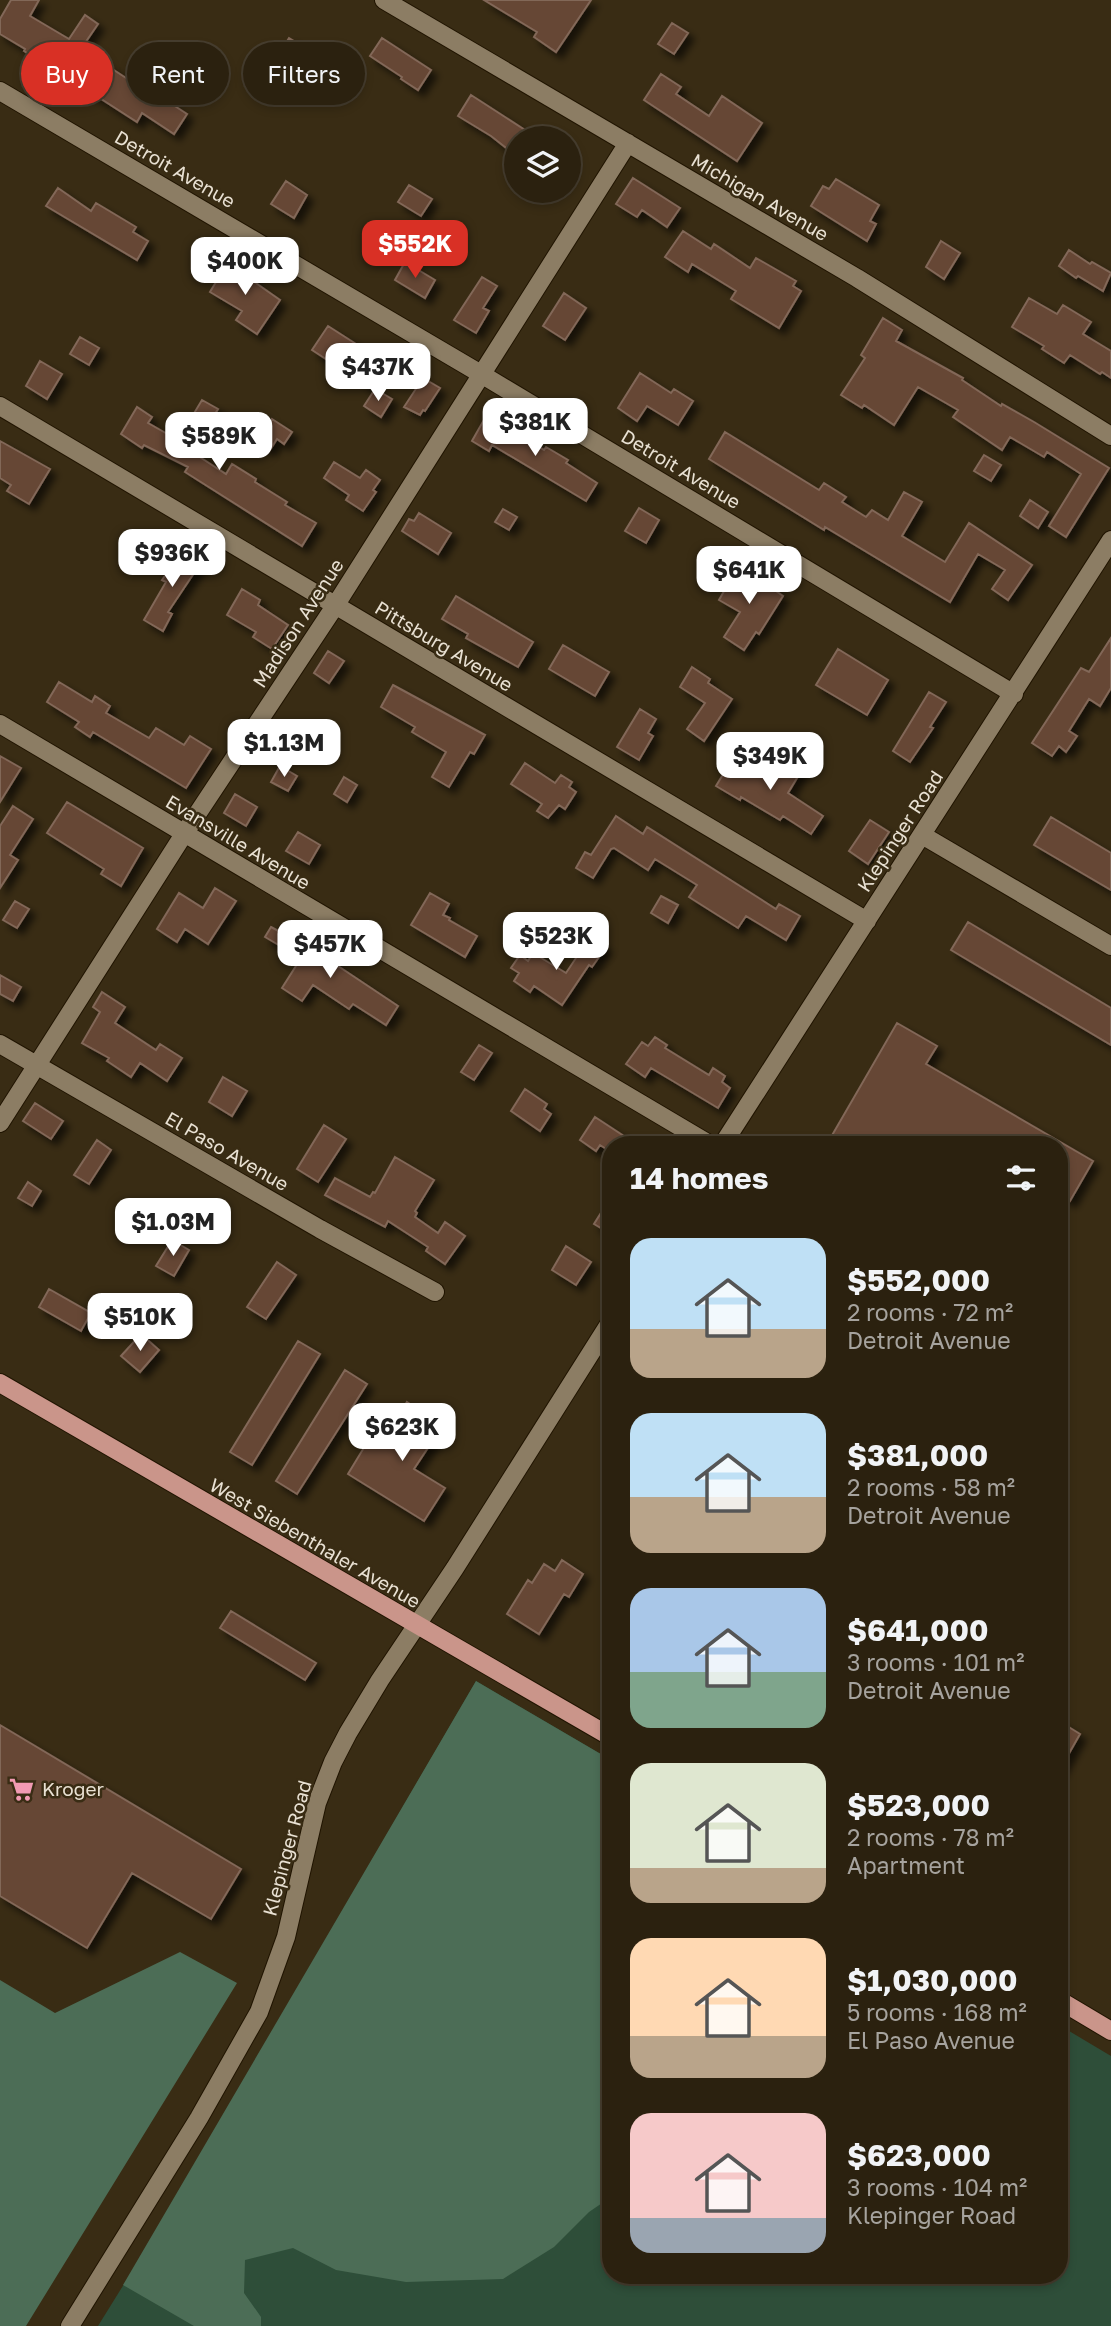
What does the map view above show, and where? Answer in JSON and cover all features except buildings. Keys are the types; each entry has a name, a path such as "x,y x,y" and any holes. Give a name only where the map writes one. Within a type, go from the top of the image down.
{"main road":[{"name":"West Siebenthaler Avenue","path":"0,1384 602,1732"},
{"path":"1068,2005 1111,2031"}],"street":[{"name":"Michigan Avenue","path":"384,0 857,278 1111,436"},
{"name":"Detroit Avenue","path":"0,91 481,374 1014,694"},
{"name":"Madison Avenue","path":"0,1123 184,834 335,606 628,143"},
{"name":"Pittsburg Avenue","path":"0,406 867,921"},
{"name":"Klepinger Road","path":"728,1136 1111,540"},
{"name":"Evansville Avenue","path":"0,724 695,1136"},
{"path":"922,835 1111,946"},
{"name":"El Paso Avenue","path":"0,1044 320,1229 435,1292"},
{"name":"Klepinger Road","path":"70,2326 199,2118 259,2012 286,1937 311,1824 333,1762 380,1680 417,1627 602,1335"}],"green space":[{"path":"476,1681 602,1755 602,2284 1068,2284 1068,2030 1111,2056 1111,2326 98,2326 147,2247"},
{"path":"476,1681 602,1755 602,2203 589,2212 554,2247 503,2279 406,2282 336,2270 293,2248 245,2260 244,2293 261,2317 261,2326 194,2326 123,2285"},
{"path":"180,1952 237,1983 26,2326 0,2326 0,1980 55,2013"}],"place":[{"name":"Kroger","path":"22,1789"}]}
